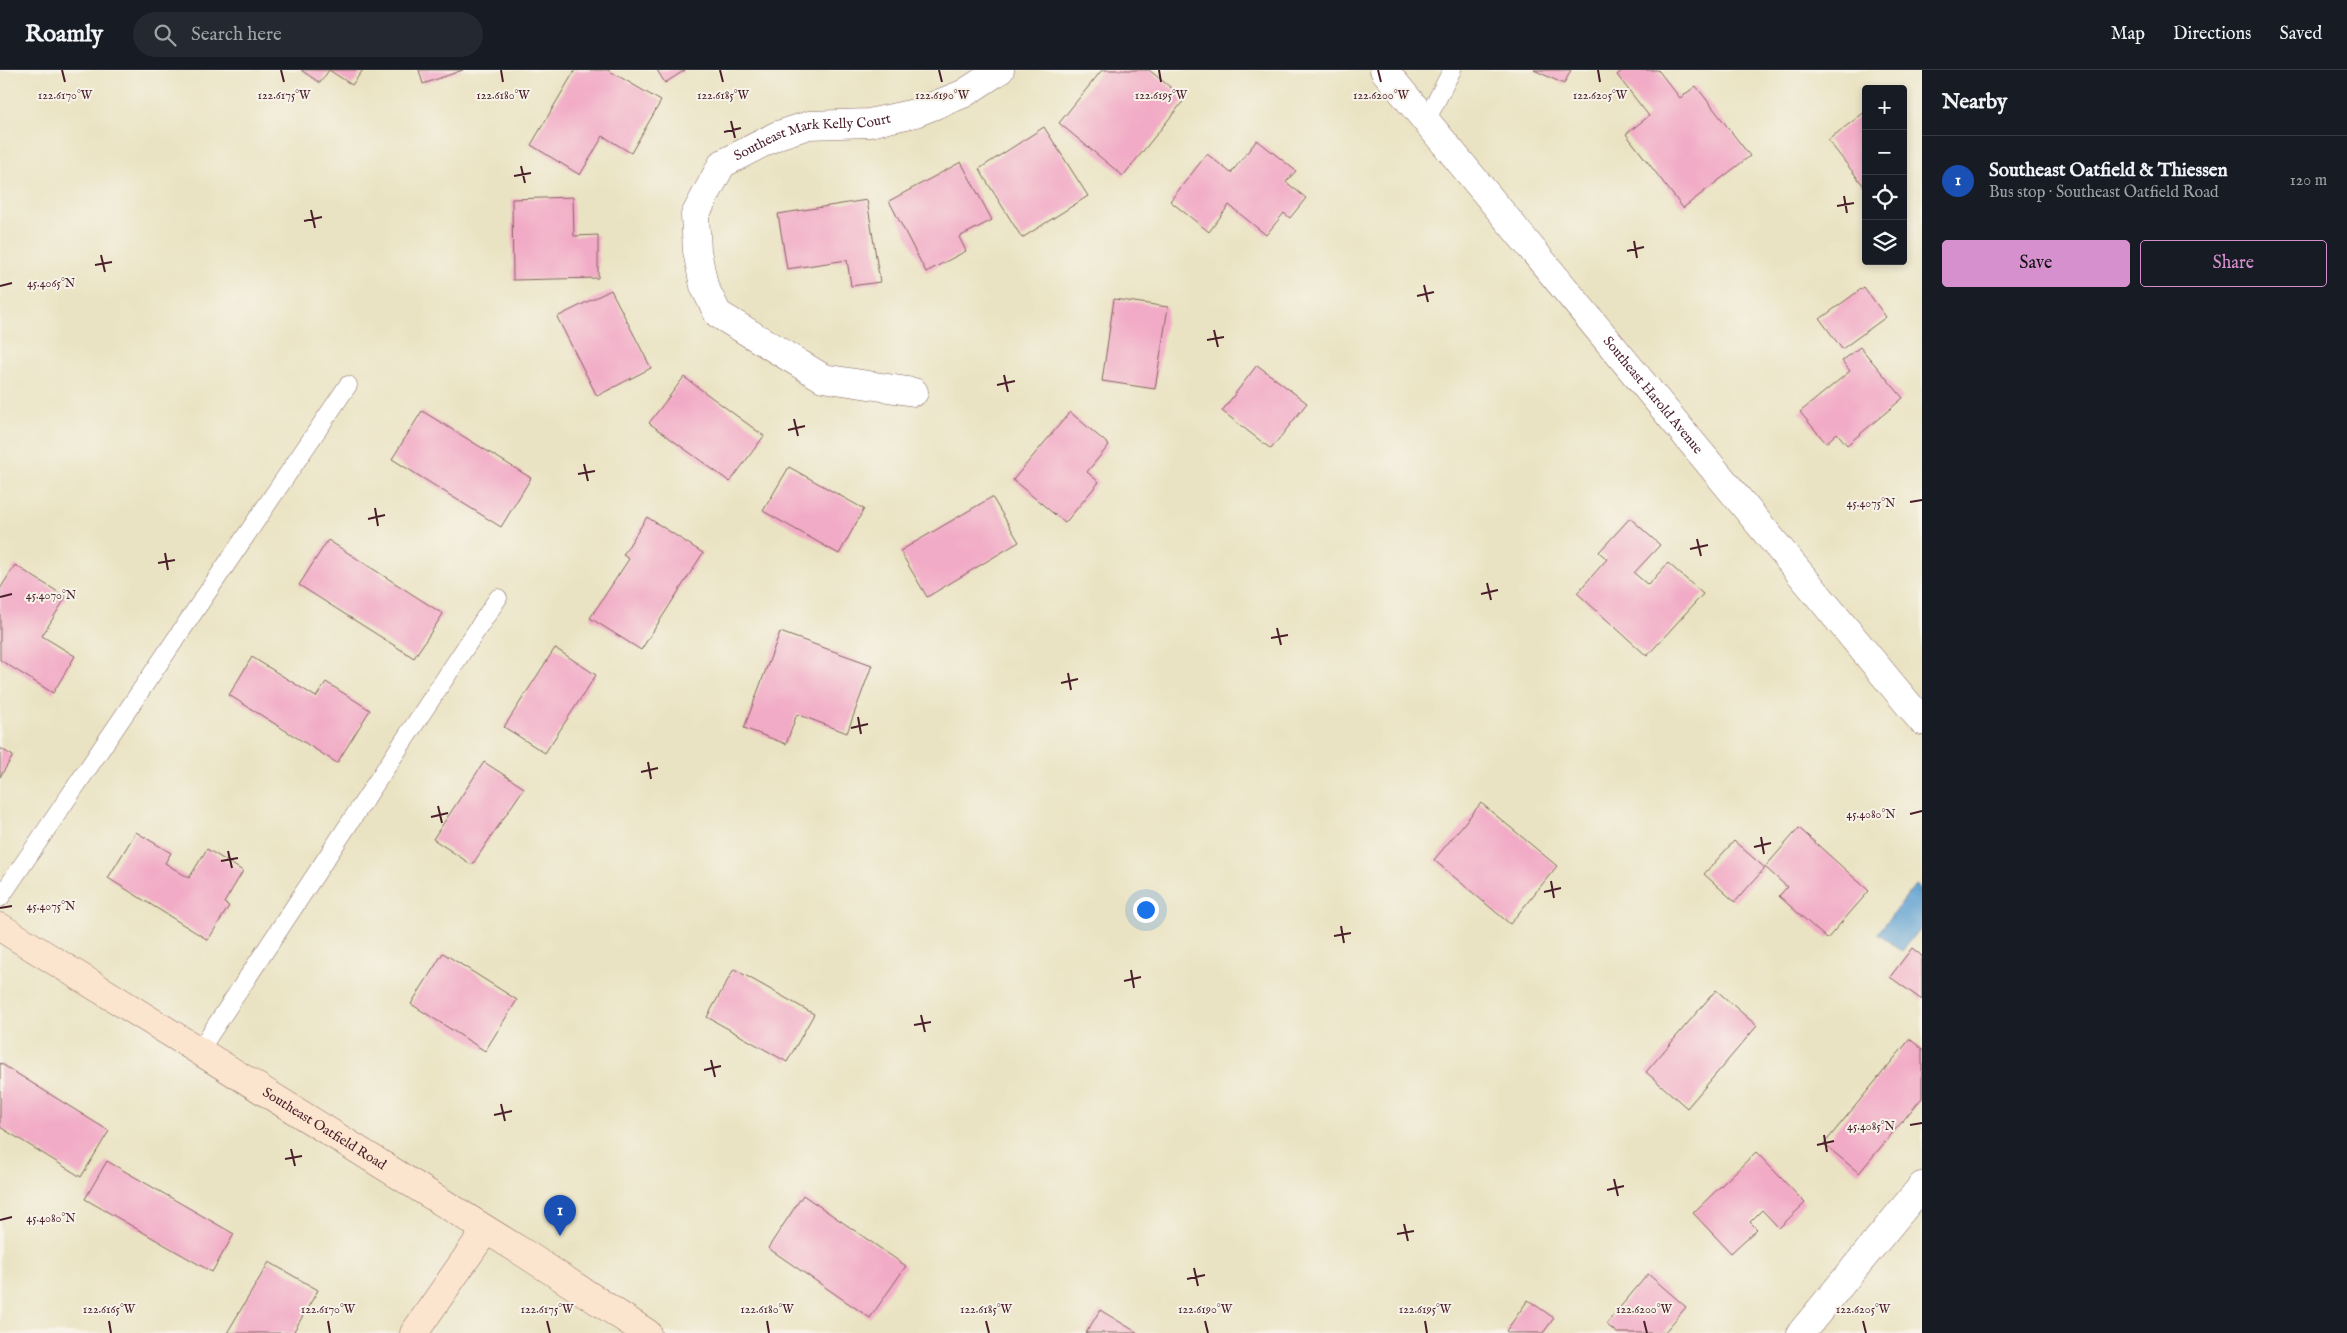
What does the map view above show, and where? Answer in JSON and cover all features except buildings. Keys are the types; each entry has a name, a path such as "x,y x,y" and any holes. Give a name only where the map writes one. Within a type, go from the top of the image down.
{"main road":[{"name":"Southeast Oatfield Road","path":"0,926 647,1333"},
{"path":"414,1333 485,1231"}],"street":[{"name":"Southeast Mark Kelly Court","path":"914,392 823,378 718,314 704,286 697,251 695,215 722,164 778,135 809,125 870,122 915,113 962,94 1000,70"},
{"name":"Southeast Harold Avenue","path":"1384,70 1922,721"},
{"path":"1801,1333 1922,1186"}],"lane":[{"path":"1426,121 1452,70"},
{"path":"0,898 348,385"},
{"path":"200,1051 498,598"}],"water":[{"path":"1915,885 1922,891 1922,925 1902,951 1878,933"}],"place":[{"name":"Southeast Oatfield & Thiessen","path":"560,1236"}]}
